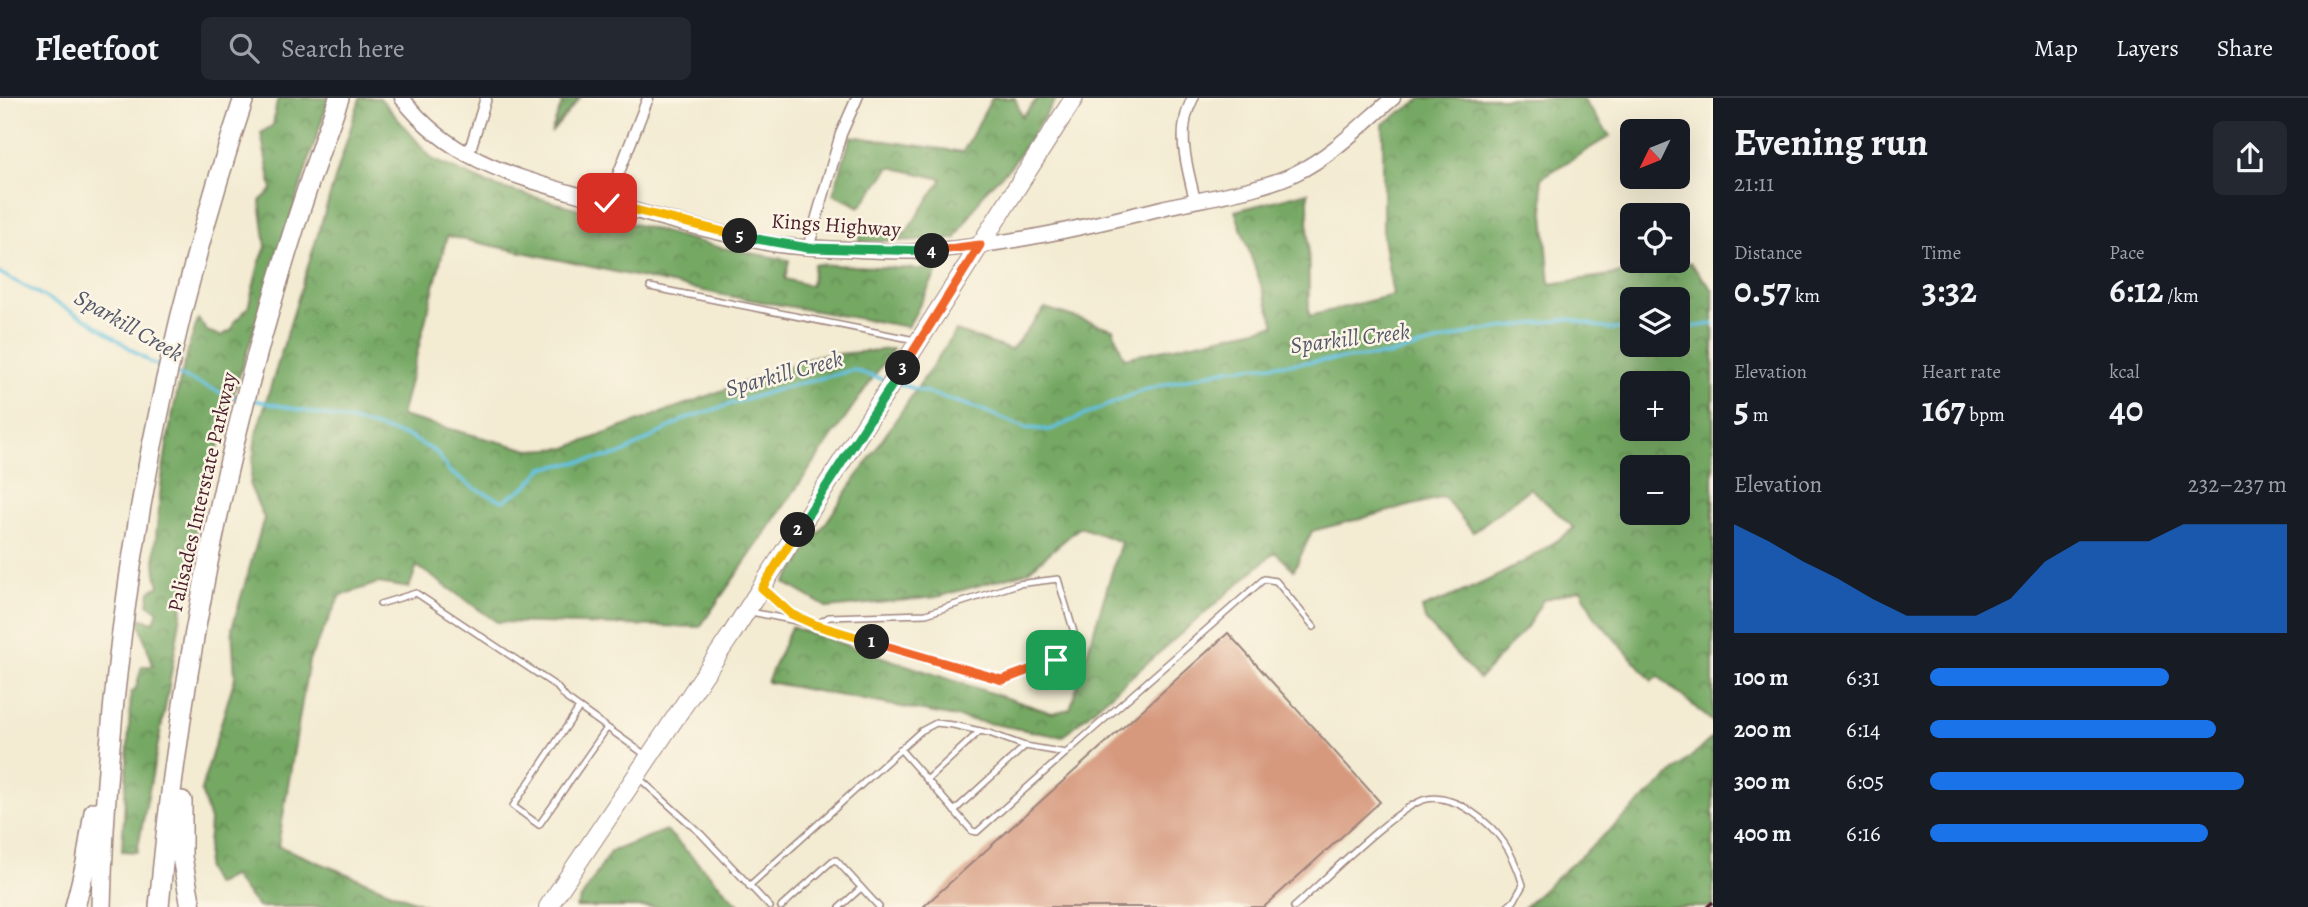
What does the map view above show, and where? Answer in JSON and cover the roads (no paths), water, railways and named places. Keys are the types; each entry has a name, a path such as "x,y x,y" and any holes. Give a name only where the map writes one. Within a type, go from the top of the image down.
{"highway":[{"path":"75,907 89,847 140,510 162,396 205,222 244,98"},
{"name":"Palisades Interstate Parkway","path":"159,907 176,752 198,613 237,428 288,247 339,98"},
{"path":"191,907 184,871 181,828 198,613"},
{"path":"101,907 107,779 121,638"}],"main road":[{"path":"548,907 762,588 1074,98"}],"street":[{"path":"468,156 486,98"},
{"path":"607,203 648,98"},
{"path":"808,248 841,134 857,98"},
{"path":"1192,98 1182,130 1184,155 1195,201"},
{"name":"Kings Highway","path":"404,100 433,131 468,156 505,172 607,203 749,238 808,248 935,251 1113,220 1295,174 1324,156 1393,98"}],"lane":[{"path":"650,287 919,341"},
{"path":"747,611 816,625 1002,680 1072,654 1076,639 1058,579 1018,584 926,614 829,617 816,625"},
{"path":"900,749 972,831 982,830 1264,579 1276,581 1314,627"},
{"path":"762,588 791,614 816,625"},
{"path":"380,604 416,593 555,686 566,699 650,758"},
{"path":"579,708 513,806 539,825 607,728"},
{"path":"749,886 900,749 921,731 936,723 980,731 1025,746 1066,753"},
{"path":"927,780 980,731"},
{"path":"954,811 1025,746"},
{"path":"637,776 701,834 769,907"},
{"path":"1294,907 1405,808 1428,798 1460,804 1489,824 1514,857 1522,885 1514,901 1507,907"},
{"path":"781,907 836,860 879,907"},
{"path":"840,907 861,888"}],"waterway":[{"name":"Sparkill Creek","path":"0,273 90,321 161,367"},
{"name":"Sparkill Creek","path":"899,384 980,409 1026,428 1050,430 1143,390 1228,369 1388,355 1478,331 1570,319 1608,329 1620,329"},
{"name":"Sparkill Creek","path":"1690,327 1713,324"},
{"name":"Sparkill Creek","path":"253,400 361,423 410,437 437,453 450,472 474,488 503,501 527,486 543,468 619,455 687,418 779,389 853,370 888,381"},
{"name":"Sparkill Creek","path":"174,373 239,398"}],"railway":[{"path":"1707,907 1713,902"}]}
